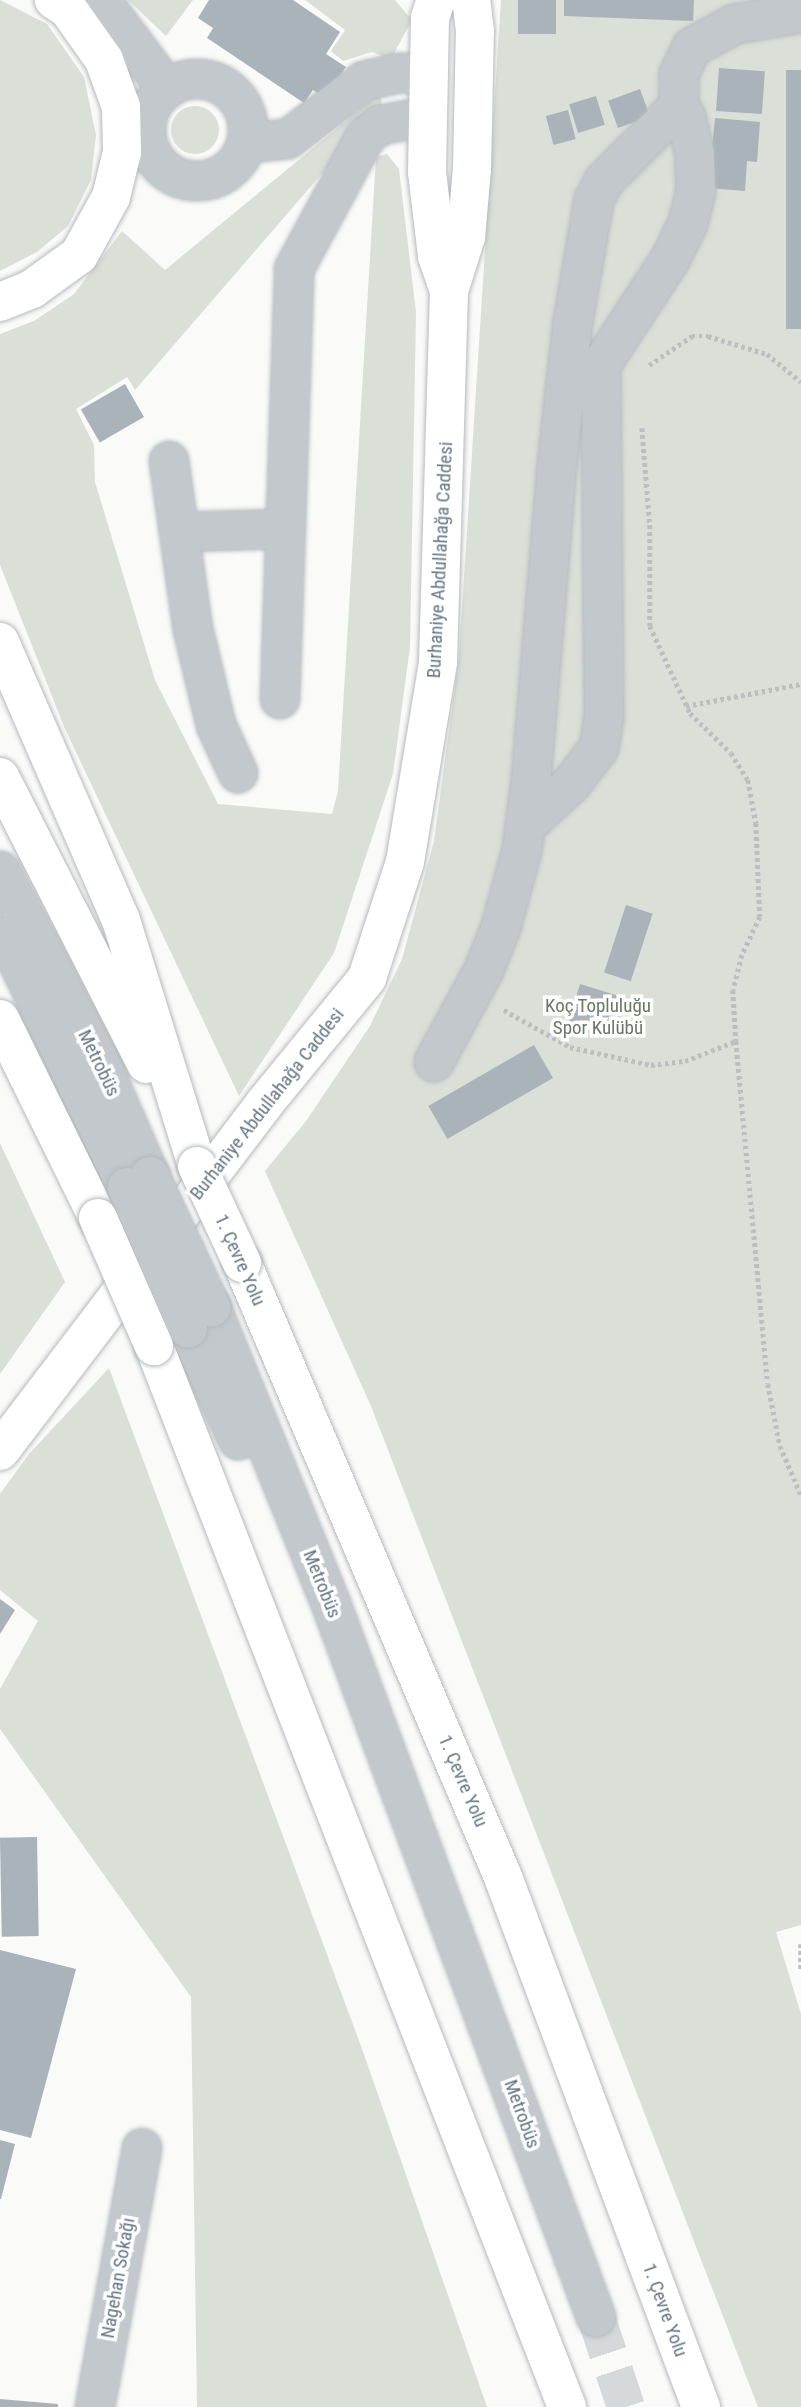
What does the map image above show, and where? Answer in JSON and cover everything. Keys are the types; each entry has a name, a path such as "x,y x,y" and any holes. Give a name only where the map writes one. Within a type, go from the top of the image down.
{"main road":[{"path":"0,302 32,289 79,255 111,197 122,152 121,107 104,60 68,9 54,0"},
{"path":"436,0 430,17 427,172 437,256 449,291"},
{"name":"Burhaniye Abdullahağa Caddesi","path":"0,1451 264,1104 367,978 405,862 438,662 449,291 466,237 476,10"},
{"path":"0,642 121,920 197,1166"},
{"path":"0,777 197,1166"},
{"path":"0,1019 98,1218 154,1346 567,2407"},
{"name":"1. Çevre Yolu","path":"197,1166 242,1263 503,1877 701,2407"}],"street":[{"path":"101,0 167,89"},
{"path":"526,826 572,783 599,748 604,715 601,365 671,258 688,223 696,192 695,155 686,117 678,106 679,74 692,47 735,24 801,13"},
{"path":"247,143 288,139 364,81 398,73 429,74"},
{"path":"190,79 223,86 245,110 247,143 229,171 214,179 180,179 164,171 150,150 145,125 150,108 167,89 190,79"},
{"path":"434,1062 472,993 501,927 526,826 556,475 573,322 594,200 603,182 678,106"},
{"path":"280,699 294,269 366,136 380,125 408,120 428,123"},
{"path":"169,461 182,532 193,629 216,725 238,773"},
{"path":"182,532 285,529"},
{"name":"Metrobüs","path":"0,871 105,1073 139,1182"},
{"name":"Metrobüs","path":"0,925 139,1182 199,1317 585,2319"},
{"name":"Nagehan Sokağı","path":"95,2407 142,2148"},
{"path":"503,2244 549,2407"}],"path":[{"path":"640,372 692,337 708,335 767,355 801,382"},
{"path":"642,420 650,525 650,626 687,706 748,780 756,823 760,917 741,955 733,990 736,1041 768,1384 780,1446 801,1495"},
{"path":"687,706 801,684"},
{"path":"472,993 570,1047 651,1065 685,1061 736,1041"},
{"path":"801,1944 801,1970"}],"green space":[{"path":"0,0 47,24 84,77 96,135 91,180 68,226 37,252 0,271"},
{"path":"128,0 193,0 166,36"},
{"path":"305,0 395,0 412,20 391,59 372,52 343,61 331,51 345,30"},
{"name":"Koç Topluluğu Spor Kulübü","path":"501,0 801,0 801,1925 776,1932 801,2014 801,2407 758,2407 371,1406 265,1171 306,1121 370,1026 402,959 434,841 459,656"},
{"path":"380,93 382,104 135,390 127,377 76,409 94,445 95,482 155,680 218,804 332,814 338,791 376,157 387,154 399,169 416,312 410,647 393,774 334,953 239,1096 65,729 0,565 0,334 34,321 74,294 122,231 165,270"},
{"path":"195,106 204,107 212,113 218,121 218,139 212,147 204,153 195,154 186,153 178,147 172,139 171,130 172,121 178,113 186,107"},
{"path":"0,1143 65,1282 0,1374"},
{"path":"109,1368 361,2046 487,2407 197,2407 191,1997 0,1729 0,1689 38,1621 0,1590 0,1494 29,1454"}],"building":[{"path":"209,0 293,0 340,32 326,54 346,67 325,98 313,90 304,103 207,38 213,28 198,18"},
{"path":"518,0 556,0 556,34 518,34"},
{"path":"564,0 694,0 693,21 564,16"},
{"path":"719,68 765,71 762,114 716,111"},
{"path":"786,70 801,70 801,329 786,329"},
{"path":"640,89 650,116 618,128 608,101"},
{"path":"596,96 605,125 578,133 569,104"},
{"path":"568,110 576,139 554,145 546,116"},
{"path":"715,118 760,122 757,162 747,161 745,191 708,188"},
{"path":"125,384 144,417 100,442 81,409"},
{"path":"626,905 653,914 631,981 604,973"},
{"path":"580,984 617,995 606,1033 569,1021"},
{"path":"534,1045 553,1078 447,1139 428,1106"},
{"path":"0,1599 15,1610 0,1634"},
{"path":"37,1837 39,1936 2,1937 0,1838"},
{"path":"0,1950 76,1969 31,2138 0,2130"},
{"path":"0,2140 15,2144 1,2199 0,2199"},
{"path":"0,2399 58,2404 58,2407 0,2407"}],"tunnel":[{"path":"596,2317 626,2407"}]}
